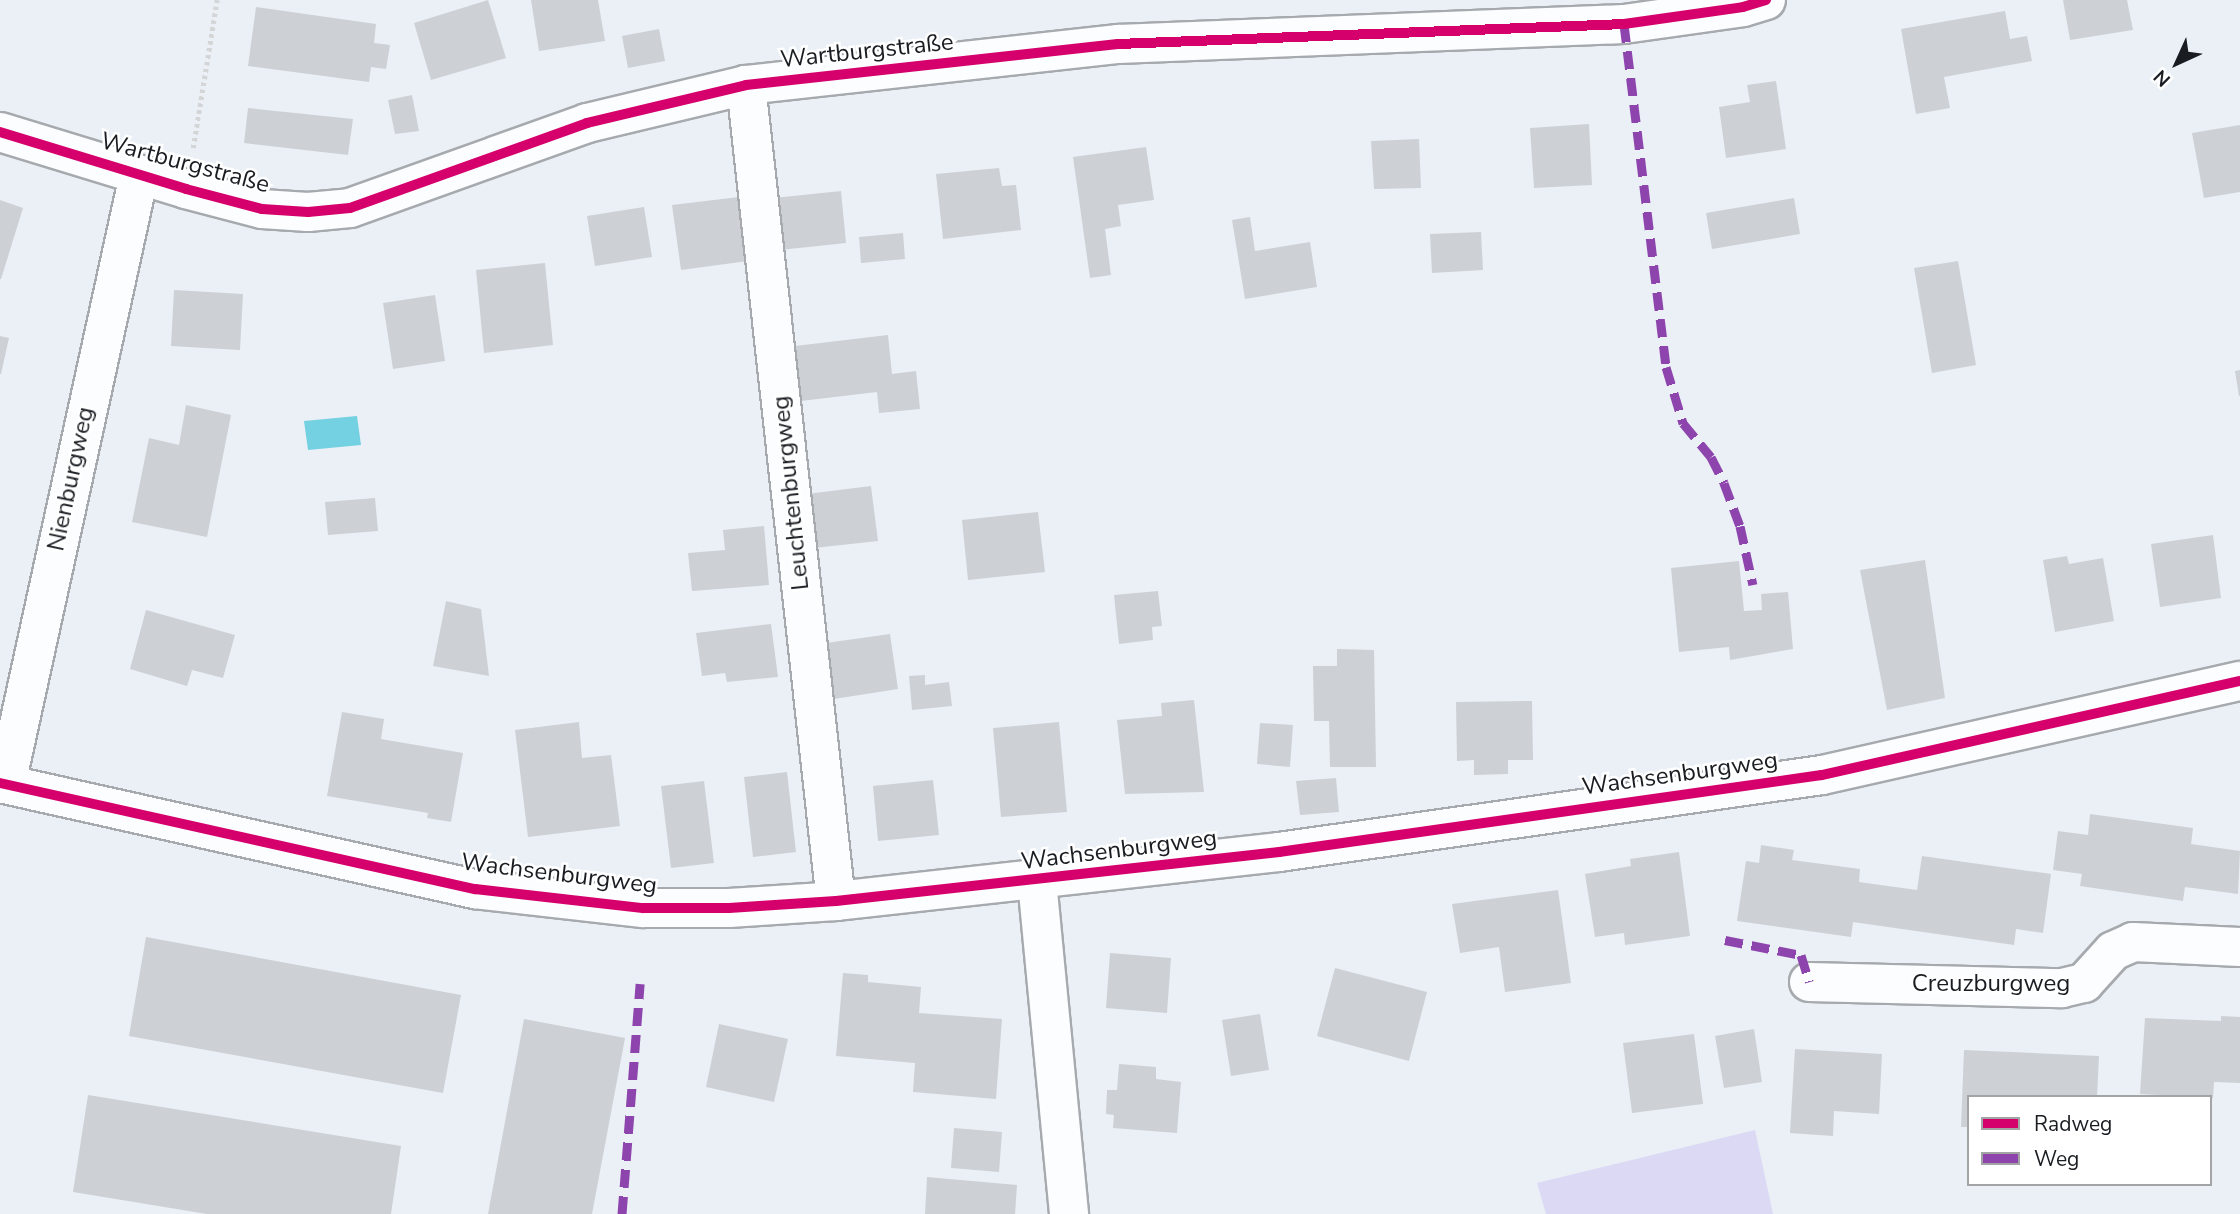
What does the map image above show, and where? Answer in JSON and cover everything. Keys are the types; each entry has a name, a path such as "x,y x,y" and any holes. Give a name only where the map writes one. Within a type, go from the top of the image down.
{"street":[{"name":"Wartburgstraße","path":"0,132 186,189 262,209 350,208 587,123 746,85 1118,44 1624,23 1742,8 1766,0"},
{"name":"Leuchtenburgweg","path":"746,85 836,901"},
{"name":"Nienburgweg","path":"3,784 139,175"},
{"name":"Wachsenburgweg","path":"3,784 475,889 643,908 836,901 1037,881 1279,852 1822,775 2240,681"},
{"path":"1037,881 1069,1214"},
{"name":"Creuzburgweg","path":"1809,982 2062,988 2084,983 2113,951 2133,942 2240,947"}],"path":[{"path":"186,189 217,0"}],"shaded area":[{"path":"1755,1130 1773,1214 1546,1214 1537,1183"}],"water":[{"path":"357,416 361,445 308,450 304,421"}],"building":[{"path":"488,0 506,58 431,80 414,23"},
{"path":"531,0 598,0 605,41 539,51"},
{"path":"2063,0 2127,0 2133,30 2070,40"},
{"path":"256,7 376,24 374,43 390,45 386,69 371,67 369,82 248,66"},
{"path":"2005,11 2010,39 2027,36 2032,61 1944,77 1950,108 1916,114 1901,29"},
{"path":"659,29 665,61 628,68 622,36"},
{"path":"1776,81 1786,149 1726,158 1719,107 1750,102 1747,85"},
{"path":"412,95 419,131 395,134 388,100"},
{"path":"248,108 353,119 348,155 244,143"},
{"path":"1589,124 1592,185 1534,188 1530,128"},
{"path":"2240,125 2240,192 2204,198 2192,133"},
{"path":"1419,139 1421,188 1374,189 1371,141"},
{"path":"1146,147 1154,200 1118,205 1121,226 1105,229 1111,275 1090,278 1073,157"},
{"path":"999,168 1002,186 1016,185 1021,230 943,239 936,174"},
{"path":"841,191 846,243 780,250 774,198"},
{"path":"739,197 748,261 681,270 672,205"},
{"path":"1794,198 1800,234 1712,249 1706,213"},
{"path":"0,200 23,208 1,279 0,279"},
{"path":"644,207 652,257 595,266 587,216"},
{"path":"1250,217 1255,251 1310,242 1317,287 1245,299 1232,220"},
{"path":"1481,232 1483,270 1432,273 1430,234"},
{"path":"903,233 905,259 861,263 859,237"},
{"path":"1958,261 1976,365 1932,373 1914,268"},
{"path":"545,263 553,345 484,353 476,270"},
{"path":"174,290 243,294 240,350 171,346"},
{"path":"435,295 445,361 393,369 383,303"},
{"path":"888,335 892,374 916,371 920,409 879,413 877,392 801,401 795,346"},
{"path":"0,336 9,338 1,374 0,374"},
{"path":"2240,370 2240,396 2239,396 2235,371"},
{"path":"186,405 231,415 207,537 132,522 149,438 179,445"},
{"path":"871,486 878,541 814,548 807,494"},
{"path":"375,498 378,531 328,535 325,502"},
{"path":"1038,512 1045,572 968,580 962,520"},
{"path":"764,526 769,585 692,591 688,553 725,550 723,530"},
{"path":"2213,535 2221,598 2160,607 2151,544"},
{"path":"2067,556 2069,564 2103,558 2114,621 2055,632 2043,560"},
{"path":"1925,560 1945,698 1887,710 1860,570"},
{"path":"1739,561 1744,611 1762,610 1761,594 1788,592 1793,649 1730,660 1729,647 1679,652 1671,568"},
{"path":"1158,591 1162,626 1152,627 1153,640 1119,644 1114,595"},
{"path":"446,601 481,609 489,676 433,666"},
{"path":"146,610 235,635 223,678 192,670 187,686 130,669"},
{"path":"771,624 778,677 727,682 725,673 702,676 696,633"},
{"path":"890,634 898,689 834,699 826,643"},
{"path":"1337,649 1374,650 1376,767 1330,767 1329,721 1314,721 1313,666 1337,666"},
{"path":"925,675 925,685 949,682 952,706 912,710 909,676"},
{"path":"1194,700 1204,792 1125,794 1117,720 1162,716 1161,703"},
{"path":"1532,701 1533,760 1508,760 1508,774 1474,775 1474,760 1457,761 1456,702"},
{"path":"342,712 384,719 381,739 463,753 451,822 427,818 428,813 327,796"},
{"path":"579,722 582,758 611,755 620,826 528,837 515,730"},
{"path":"1059,722 1067,812 1001,817 993,728"},
{"path":"1260,723 1293,725 1290,767 1257,764"},
{"path":"787,772 796,852 753,857 744,777"},
{"path":"1336,778 1339,812 1300,815 1296,781"},
{"path":"933,780 939,835 878,841 873,786"},
{"path":"704,781 714,863 671,868 661,786"},
{"path":"2090,814 2193,828 2191,844 2240,851 2238,894 2185,887 2183,901 2080,886 2082,874 2053,870 2058,831 2088,835"},
{"path":"1761,845 1794,850 1792,860 1860,869 1859,882 1917,890 1922,856 2051,874 2043,933 2016,929 2014,945 1853,922 1851,937 1737,921 1746,861 1759,863"},
{"path":"1679,852 1690,936 1625,945 1624,933 1595,937 1585,874 1631,866 1630,859"},
{"path":"1558,890 1571,983 1505,992 1499,947 1460,953 1452,904"},
{"path":"146,937 461,995 443,1093 129,1036"},
{"path":"1110,953 1171,958 1167,1013 1106,1008"},
{"path":"1335,968 1427,992 1409,1061 1317,1036"},
{"path":"843,973 868,975 868,982 921,987 919,1013 1002,1019 996,1099 913,1092 915,1063 836,1056"},
{"path":"1260,1014 1269,1070 1231,1076 1222,1020"},
{"path":"2221,1016 2240,1017 2240,1083 2214,1082 2213,1098 2212,1095 2140,1094 2145,1018 2221,1021"},
{"path":"524,1019 625,1038 592,1214 488,1214"},
{"path":"719,1024 788,1039 774,1102 706,1087"},
{"path":"1754,1029 1762,1082 1724,1088 1715,1036"},
{"path":"1694,1034 1703,1104 1632,1113 1623,1043"},
{"path":"1795,1049 1882,1054 1879,1114 1834,1111 1833,1136 1790,1133"},
{"path":"1964,1050 2099,1056 2097,1095 1967,1095 1967,1127 1961,1127"},
{"path":"1119,1064 1156,1067 1156,1079 1181,1082 1177,1133 1113,1128 1114,1115 1106,1114 1107,1090 1117,1090"},
{"path":"88,1095 401,1146 391,1214 207,1214 73,1192"},
{"path":"954,1128 1002,1132 999,1172 951,1168"},
{"path":"927,1177 1017,1185 1015,1214 925,1214"}],"marked path":[{"path":"1624,24 1666,367 1683,423 1711,457 1724,483 1740,526 1753,585"},
{"path":"1725,940 1801,955 1809,982"},
{"path":"622,1214 640,984"}],"cycle path":[{"path":"0,132 186,189 262,209 308,212 350,208 587,123 746,85 1118,44 1624,24 1743,7 1766,0"},
{"path":"0,783 475,889 643,908 729,908 836,901 1279,852 1822,775 2240,681"}]}
